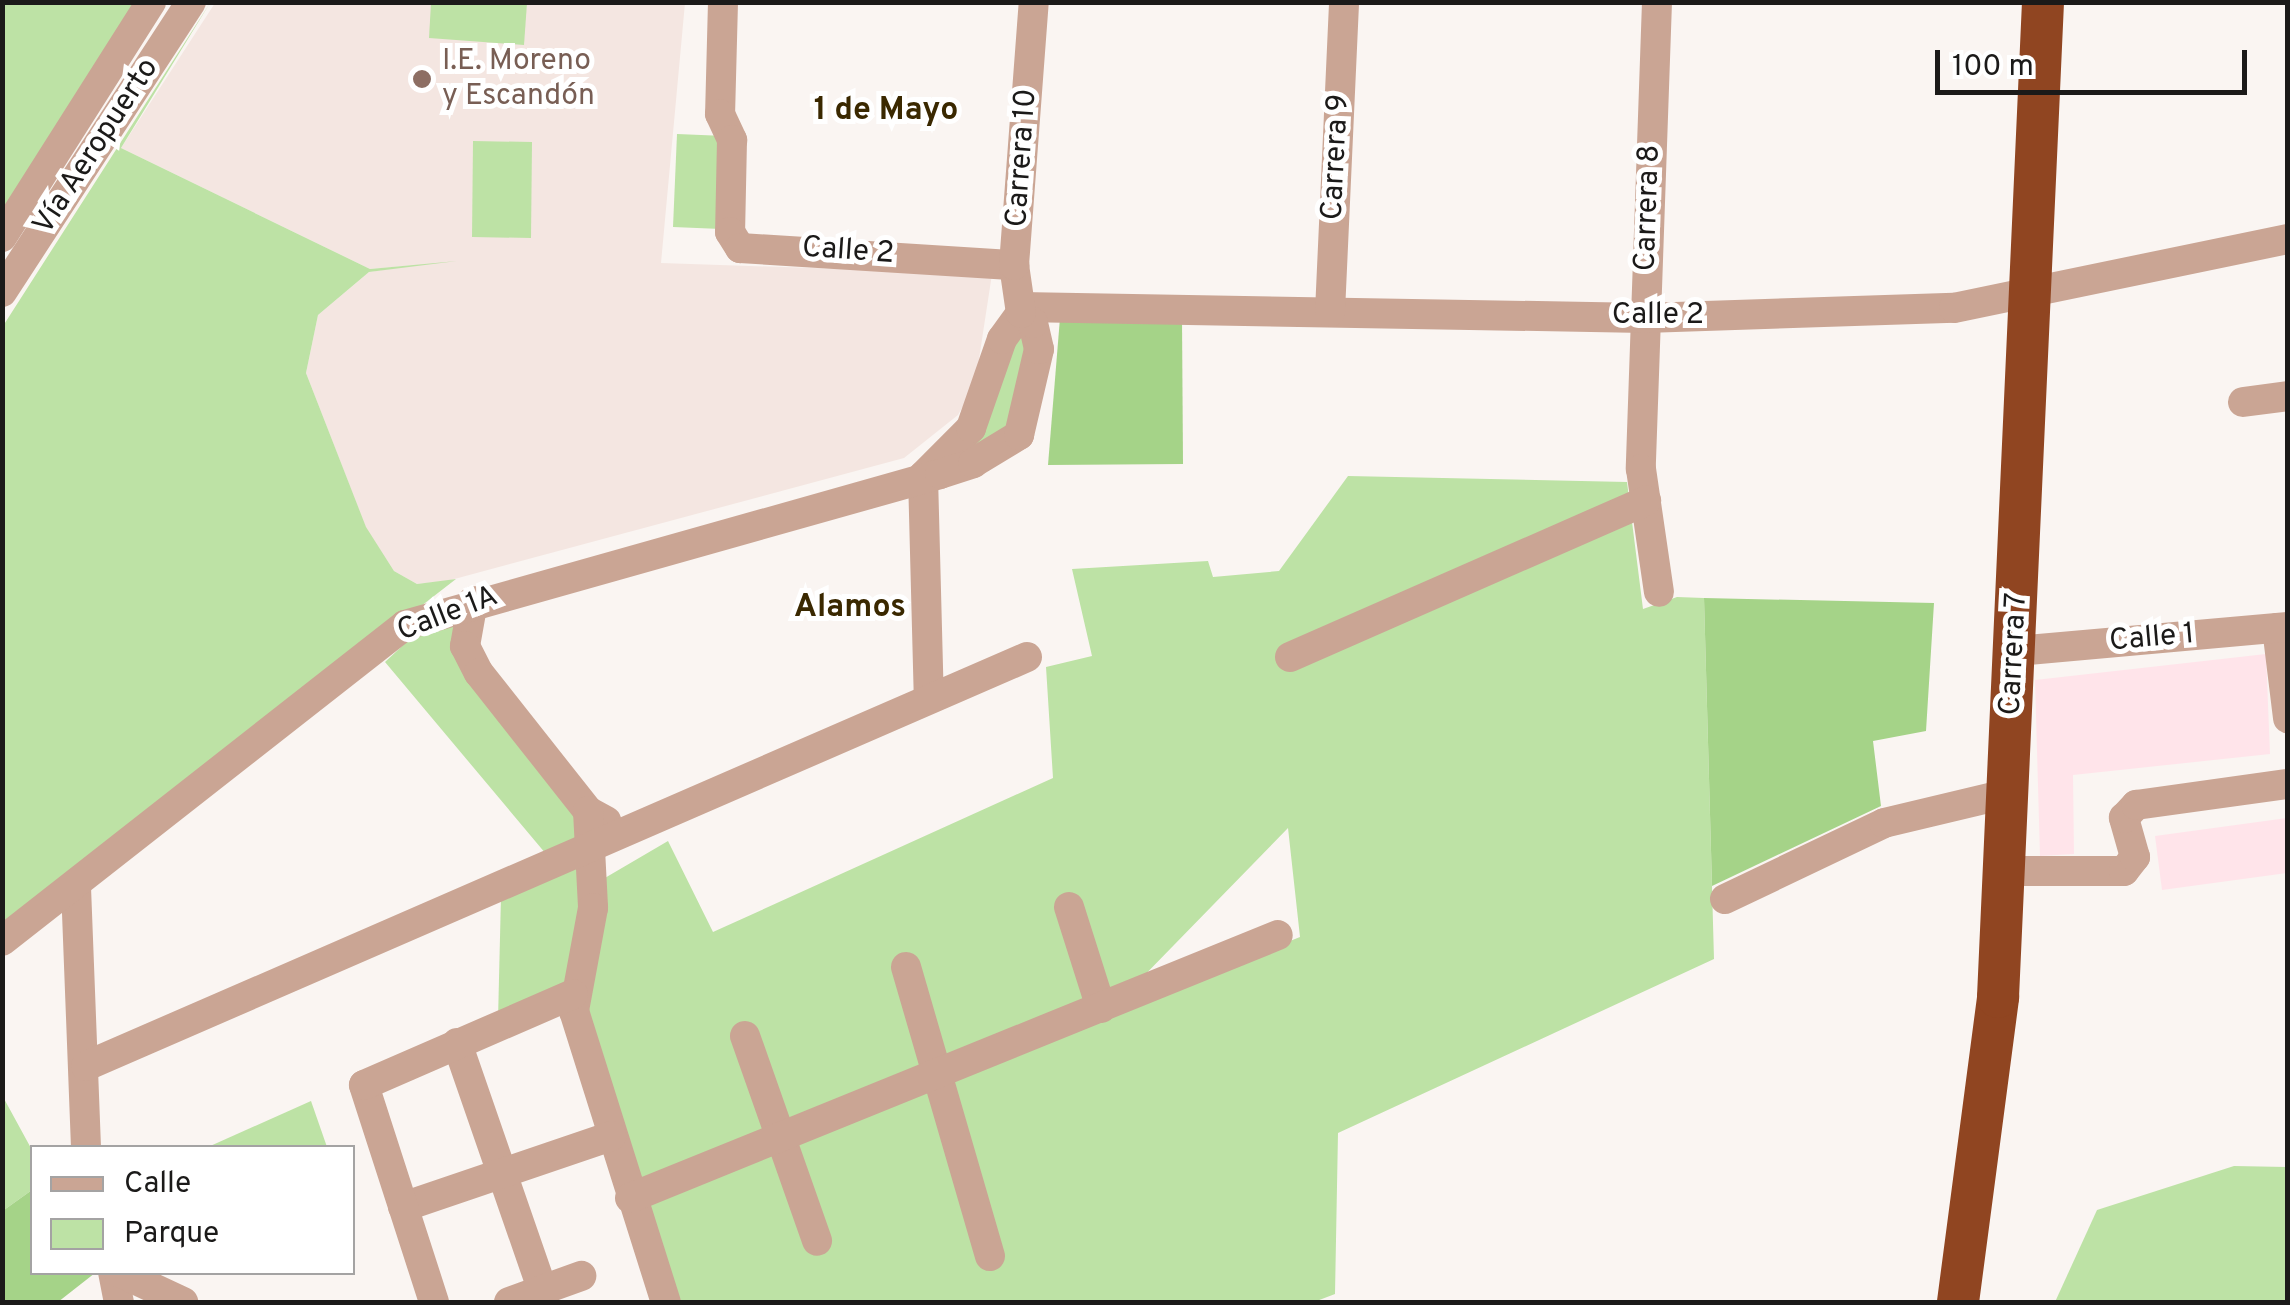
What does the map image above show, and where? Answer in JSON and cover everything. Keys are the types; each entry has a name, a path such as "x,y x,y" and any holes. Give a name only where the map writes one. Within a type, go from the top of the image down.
{"highway":[{"name":"Carrera 7","path":"1958,1302 1993,1057 2017,651 2043,2"}],"street":[{"name":"Vía Aeropuerto","path":"2,237 152,2"},
{"name":"Vía Aeropuerto","path":"2,292 191,2"},
{"name":"Calle 2","path":"722,2 720,114 732,140 730,232 740,248 1014,265"},
{"name":"Carrera 10","path":"923,476 973,463 1019,435 1038,349 1033,323 1021,310 1014,265 1034,2"},
{"name":"Carrera 9","path":"1330,312 1344,2"},
{"name":"Carrera 8","path":"1657,2 1645,318 1646,502 1659,592"},
{"name":"Calle 2","path":"1021,310 1645,318 1954,308 2030,296 2288,239"},
{"path":"929,698 923,476 971,428 1002,339 1021,310"},
{"path":"2243,402 2288,396"},
{"name":"Calle 1A","path":"2,942 405,625 473,602 923,476"},
{"path":"1290,658 1646,502"},
{"path":"473,602 465,646 479,673 588,810 626,832"},
{"path":"2282,627 2288,718"},
{"name":"Calle 1","path":"2017,651 2282,627"},
{"path":"86,1066 1027,657"},
{"path":"2002,871 2124,871 2134,857 2124,818 2136,805 2288,784"},
{"path":"1726,899 1884,824 2006,794"},
{"path":"588,810 594,847 593,908 572,994 580,1042 666,1302"},
{"path":"76,887 86,1066 86,1145"},
{"path":"1069,907 1101,1008"},
{"path":"630,1198 1278,934"},
{"path":"906,967 990,1256"},
{"path":"434,1302 364,1085 572,994"},
{"path":"745,1036 817,1241"},
{"path":"457,1043 542,1290"},
{"path":"404,1206 611,1136"},
{"path":"116,1275 119,1302"},
{"path":"123,1275 183,1302"},
{"path":"508,1302 580,1276"}],"shaded area":[{"path":"215,3 685,3 661,263 992,274 975,385 958,415 904,458 447,581 417,584 394,571 366,528 306,373 318,315 369,272 415,265 370,269 121,148"},
{"path":"2266,654 2270,754 2073,775 2074,854 2040,856 2035,680"},
{"path":"2287,818 2287,873 2162,890 2155,836"}],"green space":[{"path":"2,3 137,3 2,217"},
{"path":"210,3 121,148 370,269 457,261 369,272 318,315 306,373 366,527 394,571 417,584 456,579 48,895 3,922 3,326"},
{"path":"431,3 527,3 524,45 429,38"},
{"path":"677,134 725,136 721,229 673,227"},
{"path":"473,141 532,142 531,238 472,237"},
{"path":"1060,318 1182,319 1183,464 1048,465"},
{"path":"1014,322 1030,324 1011,428 974,456 974,433"},
{"path":"1348,476 1627,482 1643,609 1677,597 1704,598 1714,959 1338,1133 1335,1294 1314,1302 672,1302 643,1200 1300,937 1288,828 1134,986 635,1189 585,1026 598,882 668,841 713,932 1053,778 1046,667 1092,656 1072,569 1208,561 1213,577 1279,571"},
{"path":"1704,598 1934,603 1926,731 1873,741 1881,806 1712,886"},
{"path":"463,614 455,649 573,804 578,835 572,844 546,854 385,662 413,636"},
{"path":"587,857 569,988 498,1020 501,896"},
{"path":"2,1095 30,1146 30,1191 4,1210 3,1221"},
{"path":"311,1101 326,1145 212,1145"},
{"path":"2234,1166 2287,1167 2287,1302 2055,1302 2097,1210"},
{"path":"30,1191 30,1275 92,1275 58,1302 3,1302 4,1210"}],"place":[{"name":"I.E. Moreno y Escandón","path":"422,79"}],"district":[{"name":"1 de Mayo","path":"886,111"},
{"name":"Alamos","path":"850,608"}]}
